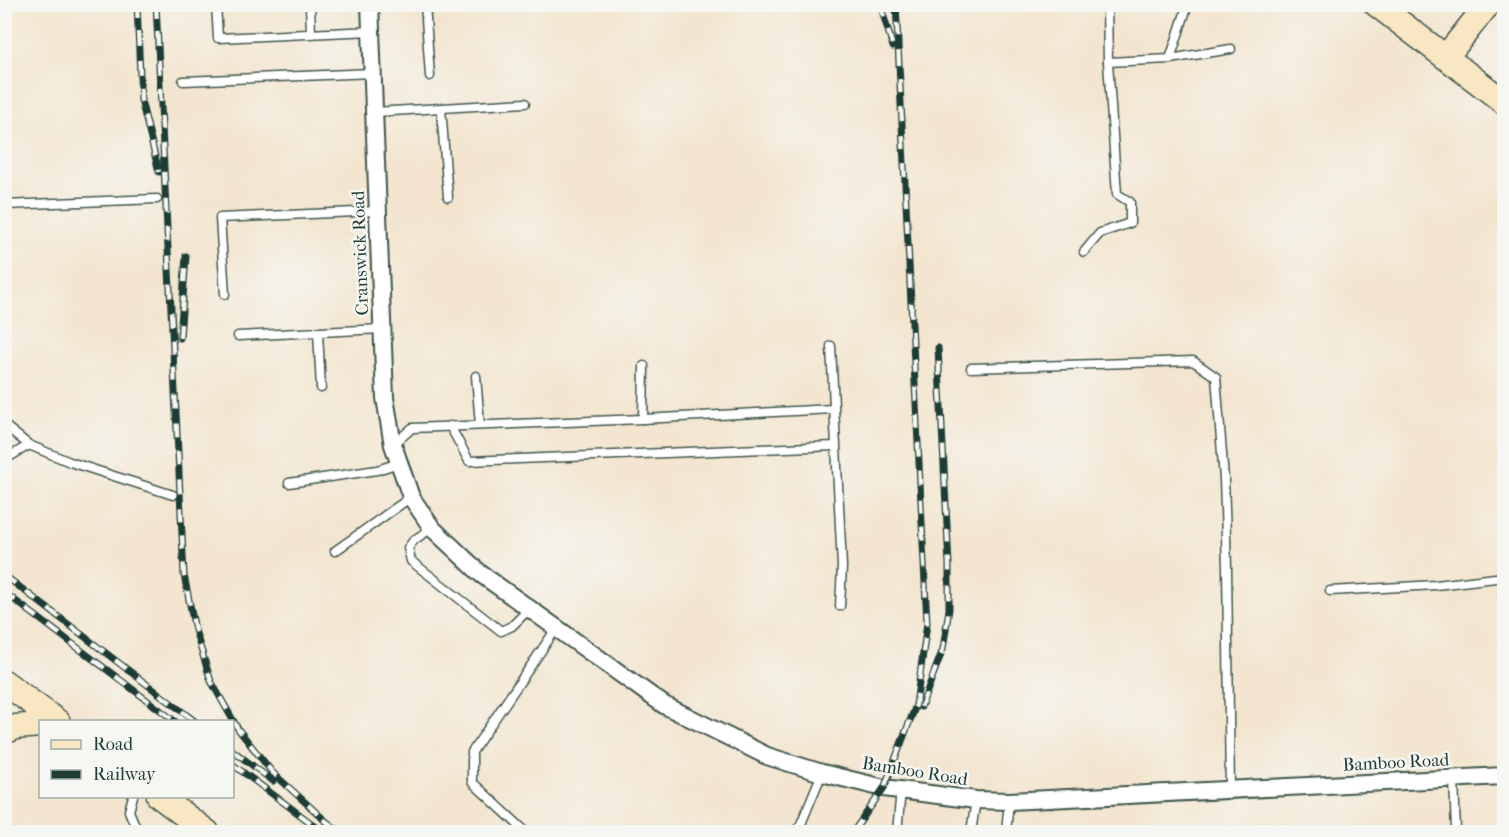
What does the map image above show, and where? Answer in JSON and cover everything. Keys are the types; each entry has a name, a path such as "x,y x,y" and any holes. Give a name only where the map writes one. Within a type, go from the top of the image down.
{"street":[{"name":"Cranswick Road","path":"370,4 385,398 393,445 411,497"},
{"path":"1376,4 1504,102"},
{"path":"1446,57 1488,4"},
{"name":"Bamboo Road","path":"411,497 432,528 481,574 664,705 767,756 822,773 901,790 976,800 1009,801 1504,776"},
{"path":"4,682 55,720"},
{"path":"4,732 16,727 39,724"},
{"path":"162,798 207,832"}],"lane":[{"path":"216,4 218,38 372,31"},
{"path":"310,4 311,34"},
{"path":"425,4 430,76"},
{"path":"1084,252 1100,233 1130,224 1131,202 1117,194 1108,62 1107,4"},
{"path":"1170,59 1188,4"},
{"path":"1108,62 1170,59 1231,49"},
{"path":"183,81 374,73"},
{"path":"375,112 525,103"},
{"path":"441,108 448,197"},
{"path":"4,205 157,199"},
{"path":"225,294 220,218 378,211"},
{"path":"238,336 382,329"},
{"path":"318,332 321,387"},
{"path":"831,346 842,566 840,606"},
{"path":"971,368 1193,361 1216,377 1224,479 1227,566 1230,790"},
{"path":"643,419 644,366"},
{"path":"476,376 480,424"},
{"path":"393,445 412,428 833,409"},
{"path":"4,425 30,446 70,462 173,495"},
{"path":"450,426 469,462 835,446"},
{"path":"4,460 30,446"},
{"path":"289,483 376,470 399,463"},
{"path":"335,550 411,497"},
{"path":"432,528 414,540 408,548 411,561 501,631 512,626 528,609"},
{"path":"1330,591 1436,585 1504,577"},
{"path":"526,832 472,782 472,752 556,629"},
{"path":"795,832 801,824 822,773"},
{"path":"1454,779 1456,832"},
{"path":"897,832 901,790"},
{"path":"132,798 129,811 136,832"},
{"path":"971,832 976,800"},
{"path":"1006,832 1009,801"}],"railway":[{"path":"137,4 141,100 159,172"},
{"path":"156,4 184,575 195,630 211,681 233,720"},
{"path":"880,4 893,47"},
{"path":"853,832 884,788 916,705 927,623 896,4"},
{"path":"180,338 186,256"},
{"path":"921,707 943,649 949,609 949,565 938,348"},
{"path":"4,575 193,720"},
{"path":"4,592 173,720"},
{"path":"234,722 272,772 329,824"},
{"path":"234,752 273,781"},
{"path":"234,765 323,832"},
{"path":"323,819 341,832"}]}
